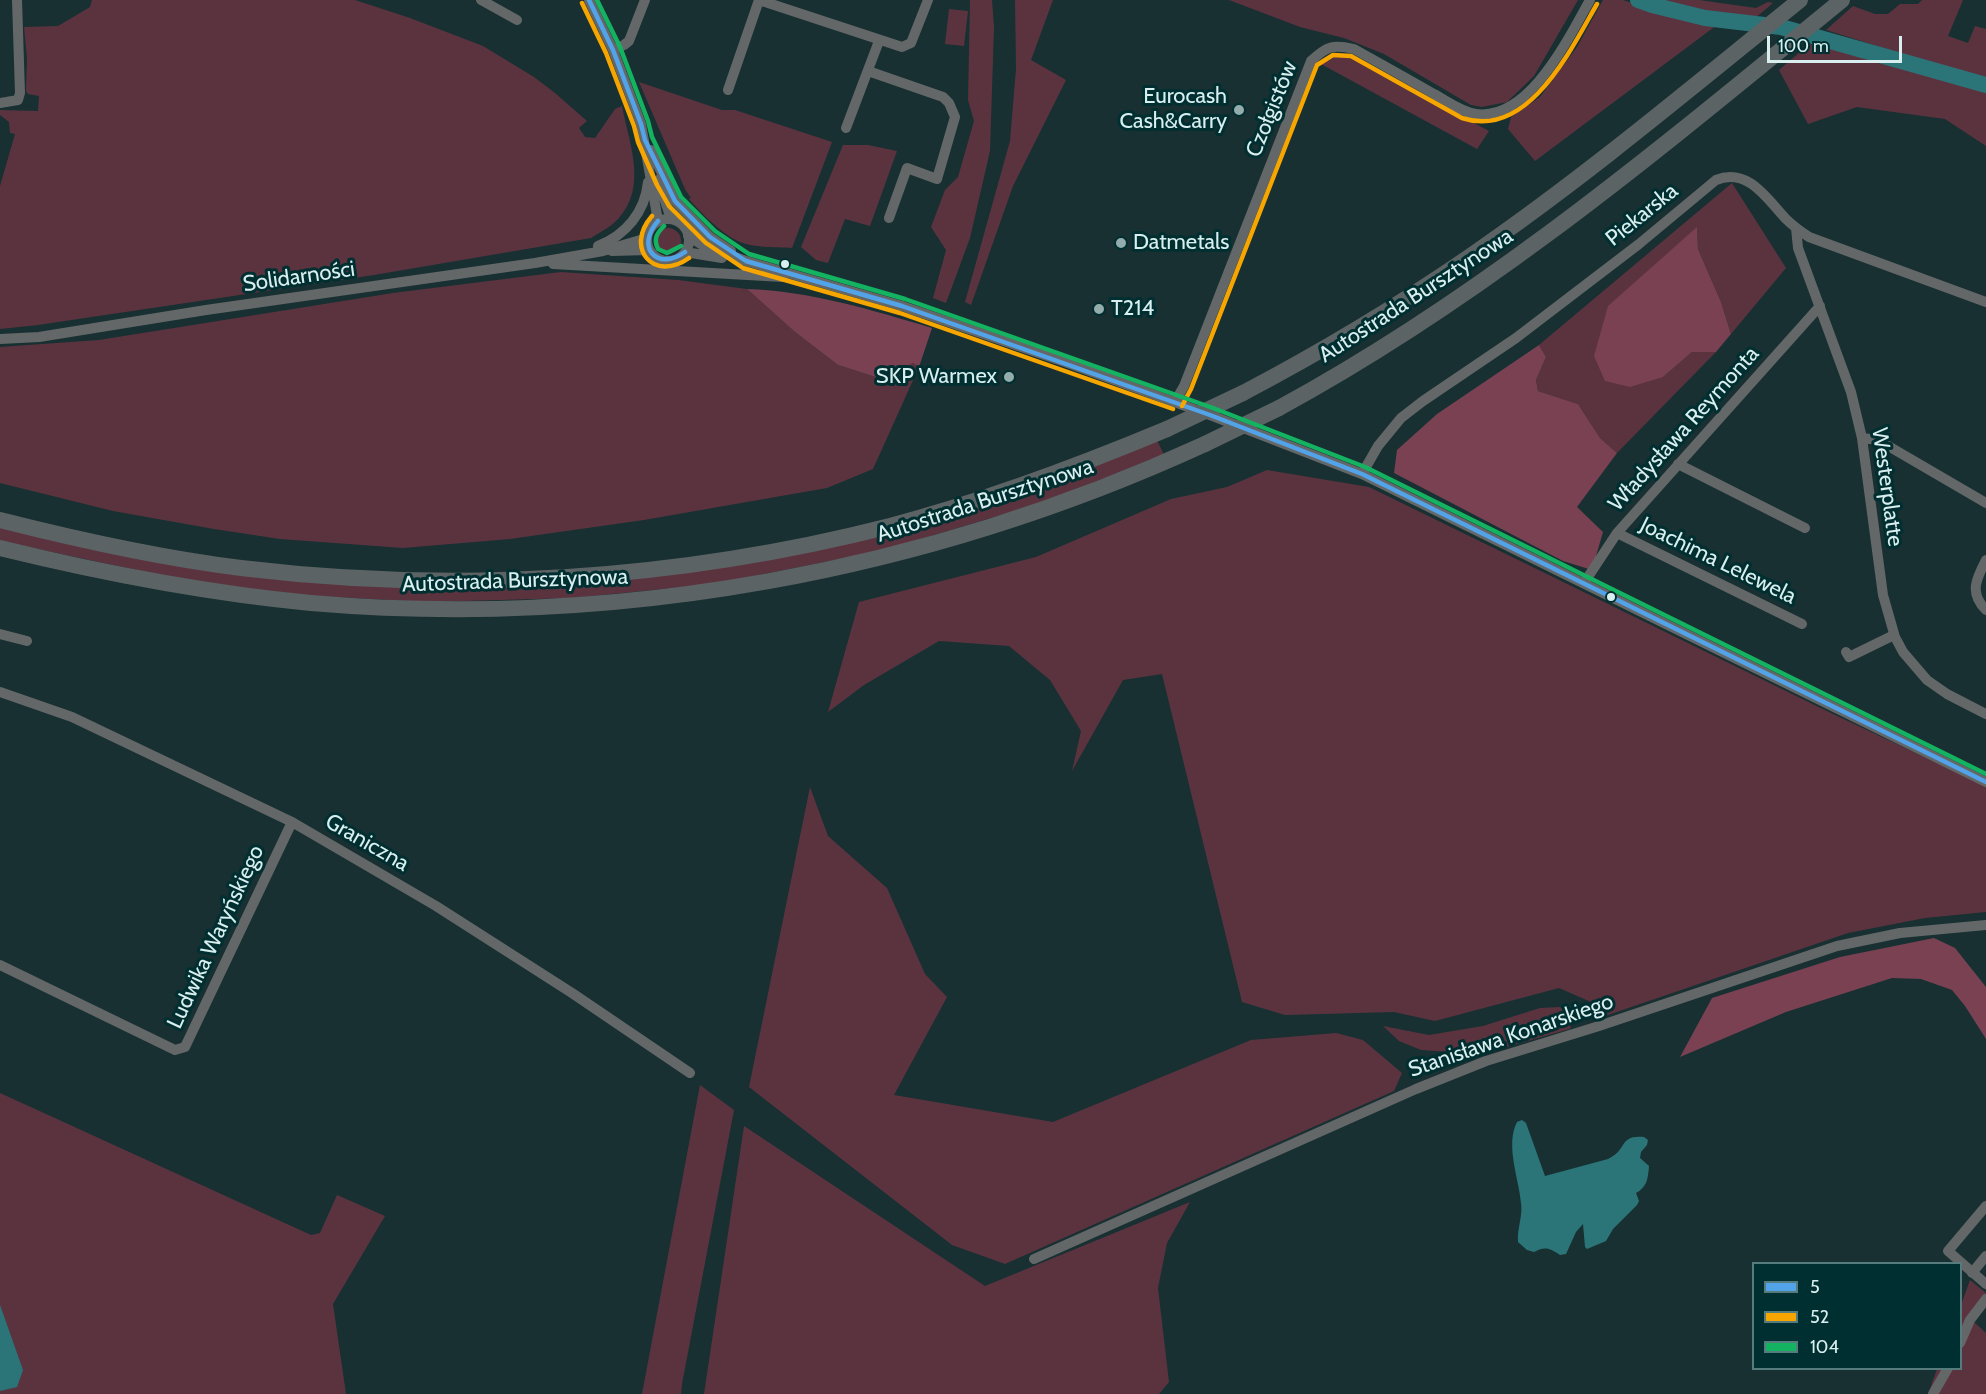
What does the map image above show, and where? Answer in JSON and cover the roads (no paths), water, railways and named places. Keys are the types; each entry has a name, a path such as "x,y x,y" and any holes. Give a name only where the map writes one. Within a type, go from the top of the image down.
{"highway":[{"name":"Autostrada Bursztynowa","path":"0,520 81,540 173,558 295,574 376,579 475,581 582,576 678,566 794,547 889,526 1009,490 1071,468 1167,429 1243,393 1352,333 1469,258 1558,193 1800,0"},
{"name":"Autostrada Bursztynowa","path":"0,548 110,573 221,592 313,603 427,609 533,607 644,599 803,575 885,557 995,526 1075,499 1205,444 1279,408 1361,363 1462,297 1566,222 1842,0"}],"street":[{"path":"0,103 18,100 20,93 17,0"},
{"path":"481,0 517,20"},
{"path":"589,0 613,50 641,124 671,219"},
{"path":"613,50 629,41 645,0"},
{"path":"728,90 759,0 902,47 911,43 928,0"},
{"name":"Czołgistów","path":"1175,402 1192,365 1311,61 1328,47 1340,46 1354,49 1467,112 1492,115 1528,93 1557,56 1588,3"},
{"path":"846,128 879,41"},
{"path":"868,71 943,97 949,103 955,117 937,179 907,168 889,218"},
{"path":"645,140 658,221"},
{"path":"561,258 614,238 630,225 640,212 647,193 648,180 645,140"},
{"path":"645,140 675,201 710,237 746,261"},
{"name":"Piekarska","path":"1362,474 1378,446 1401,418 1422,401 1479,365 1516,338 1639,244 1716,180 1733,176 1750,183 1765,195 1796,228 1809,237 1986,302"},
{"path":"671,219 682,225 688,236 688,245 680,257 666,261 659,259 648,244 651,227 658,221 671,219"},
{"name":"Westerplatte","path":"1796,228 1798,248 1851,392 1862,438 1882,595 1894,635 1903,652 1927,680 1947,694 1986,714"},
{"path":"688,236 704,246 746,261 902,306 1175,402 1362,474 1986,782"},
{"name":"Solidarności","path":"0,339 39,336 535,263 648,244"},
{"path":"685,252 746,261"},
{"path":"535,263 809,279"},
{"name":"Władysława Reymonta","path":"1584,583 1617,533 1820,306"},
{"path":"1862,438 1878,440 1986,503"},
{"path":"1678,464 1805,528"},
{"name":"Joachima Lelewela","path":"1617,533 1802,624"},
{"path":"1986,560 1974,589 1978,602 1986,610"},
{"path":"0,634 27,641"},
{"path":"1846,652 1849,657 1894,635"},
{"name":"Graniczna","path":"0,692 72,717 292,822 436,906 690,1072"},
{"name":"Ludwika Waryńskiego","path":"0,966 174,1050 185,1047 292,822"},
{"name":"Stanisława Konarskiego","path":"1034,1259 1486,1060 1609,1022 1837,946 1900,933 1986,926"},
{"path":"1960,1262 1948,1251 1986,1206"},
{"path":"1972,1273 1986,1256"},
{"path":"1962,1264 1986,1284"},
{"path":"1962,1338 1970,1320 1986,1299"},
{"path":"1933,1394 1947,1370"}],"water":[{"path":"1522,1120 1526,1123 1545,1176 1608,1159 1630,1138 1644,1137 1648,1140 1640,1158 1649,1166 1646,1182 1643,1188 1636,1193 1639,1201 1613,1229 1606,1241 1587,1249 1583,1224 1576,1232 1566,1254 1560,1255 1547,1249 1534,1252 1527,1250 1518,1242 1521,1208 1512,1141 1517,1122"},
{"path":"0,1305 23,1370 17,1387 0,1391"}],"waterway":[{"path":"1638,0 1705,18 1781,27 1986,85"}],"place":[{"name":"Eurocash Cash&Carry","path":"1239,110"},
{"name":"Datmetals","path":"1121,243"},
{"name":"T214","path":"1099,309"},
{"name":"SKP Warmex","path":"1009,377"}]}
